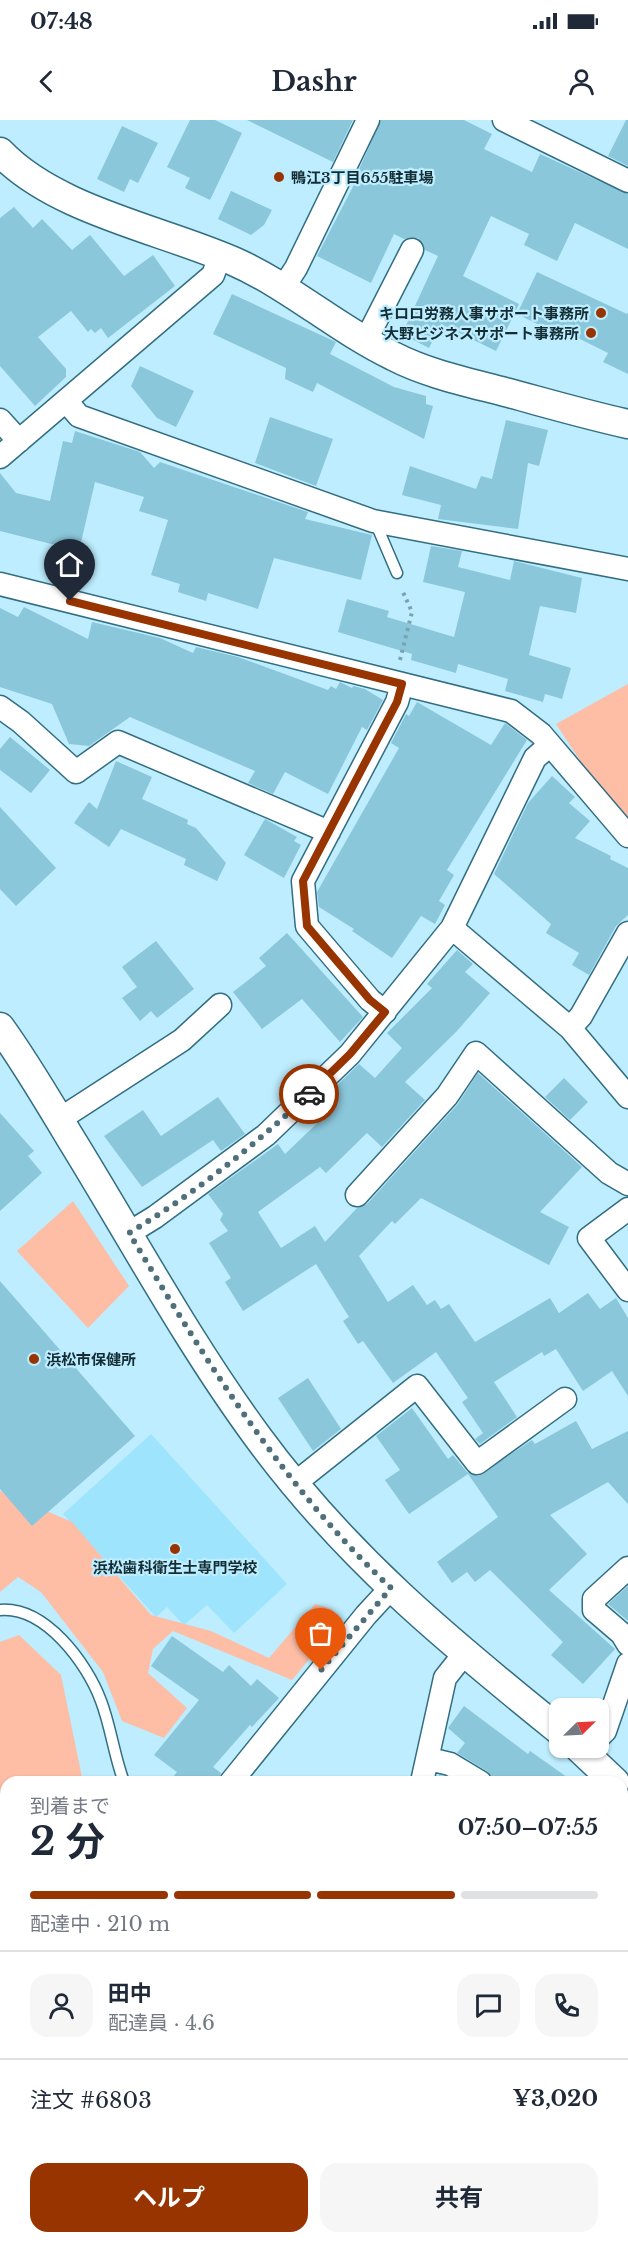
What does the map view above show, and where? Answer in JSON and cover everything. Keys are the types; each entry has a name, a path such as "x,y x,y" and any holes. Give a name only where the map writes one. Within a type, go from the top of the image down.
{"street":[{"path":"283,288 296,268 368,120"},
{"path":"504,120 628,181"},
{"path":"0,152 21,171 56,193 220,256 283,288 365,342 395,357 441,375 628,424"},
{"path":"365,342 412,250"},
{"path":"0,457 213,275 220,256"},
{"path":"66,401 80,416 381,523 628,569"},
{"path":"0,420 19,441"},
{"path":"0,584 511,711 550,745 628,836"},
{"path":"385,1012 370,1000 307,926 303,881 397,702 398,683"},
{"path":"0,707 21,722 76,772 118,742 329,832"},
{"path":"129,1233 155,1217 266,1135 350,1054 452,928 535,758 550,745"},
{"path":"452,928 570,1028 628,1097"},
{"path":"570,1028 581,1016 628,933"},
{"path":"60,1119 182,1040 220,1005"},
{"path":"0,1027 60,1119 231,1398 294,1484 345,1543 391,1588 464,1654 549,1722"},
{"path":"357,1195 447,1096 476,1053 609,1173 628,1184"},
{"path":"628,1209 589,1238 628,1290"},
{"path":"294,1484 417,1386 477,1463 565,1399"},
{"path":"628,1568 594,1599 594,1610 622,1634 628,1644"},
{"path":"236,1776 366,1615 391,1588"},
{"path":"424,1776 445,1678 464,1654"},
{"path":"609,1719 628,1664"},
{"path":"596,1758 610,1776"},
{"path":"429,1760 450,1764 470,1776"}],"lane":[{"path":"381,523 379,531 397,573"},
{"path":"0,1610 26,1613 41,1620 82,1666 101,1700 122,1776"}],"path":[{"path":"397,573 396,576 412,612 398,683"}],"shaded area":[{"path":"628,684 628,819 583,765 556,724"},
{"path":"73,1201 129,1286 88,1328 17,1251"},
{"name":"浜松歯科衛生士専門学校","path":"151,1434 287,1584 234,1633 207,1605 184,1625 167,1607 156,1617 63,1514"},
{"path":"0,1491 72,1522 151,1615 211,1631 269,1658 315,1604 332,1609 336,1618 321,1645 292,1680 173,1631 153,1649 148,1673 187,1708 164,1738 122,1721 103,1672 41,1592 18,1577 0,1592"},
{"path":"19,1635 61,1675 82,1776 0,1776 0,1642"}],"building":[{"path":"190,120 215,120 242,133 210,200 185,188 190,178 167,167"},
{"path":"247,120 353,120 333,162"},
{"path":"381,120 464,120 492,134 484,149 532,172 540,154 628,194 628,249 575,223 557,261 524,245 529,234 491,216 463,276 519,304 496,351 441,324 429,348 402,334 438,256 425,250 418,238 404,239 394,234 371,283 317,256 359,175 357,174"},
{"path":"628,120 628,166 608,156"},
{"path":"122,126 158,143 138,183 130,179 124,192 97,179"},
{"path":"231,191 272,210 264,225 251,235 218,219"},
{"path":"14,207 33,228 42,219 72,250 90,235 124,276 153,255 175,286 108,338 101,328 95,333 91,329 88,332 71,311 38,337 66,369 66,377 35,406 0,366 0,218"},
{"path":"537,272 627,314 628,312 628,374 603,362 608,353 568,333 566,338 517,314"},
{"path":"232,294 336,342 330,354 394,387 426,396 426,404 433,406 424,439 317,383 313,392 285,379 286,368 213,334"},
{"path":"140,366 194,391 176,427 157,418 131,386"},
{"path":"270,417 333,439 316,486 255,463"},
{"path":"506,420 548,430 539,466 528,463 518,529 438,519 441,505 402,495 410,466 476,489 481,476 492,479"},
{"path":"75,431 140,452 154,468 160,462 308,512 305,519 372,535 361,580 274,558 258,609 208,593 206,601 178,592 180,584 151,575 168,520 139,511 144,497 95,482 79,551 0,531 0,473 16,493 50,501 63,441 72,443"},
{"path":"431,546 462,551 458,567 510,580 514,561 582,578 576,613 540,606 529,655 571,668 562,699 545,694 543,702 505,691 508,679 458,664 456,673 411,660 412,654 338,632 347,599 389,611 387,617 454,637 465,592 423,582"},
{"path":"24,607 88,639 92,622 160,638 193,653 196,647 238,657 328,690 331,686 336,689 340,682 352,688 353,686 365,689 383,700 367,730 362,727 328,794 285,772 273,794 248,783 255,771 130,717 89,746 69,744 52,704 0,687 0,608 18,617"},
{"path":"417,702 491,745 505,723 527,740 447,870 454,875 439,901 445,905 435,924 421,916 392,958 352,931 354,929 319,907 317,892 399,748 391,743 406,714 409,716"},
{"path":"10,737 50,770 31,793 0,770 0,749"},
{"path":"116,761 152,777 142,799 188,820 187,824 196,828 226,863 217,881 184,865 186,859 121,829 109,847 74,823 89,802 97,809"},
{"path":"552,776 575,797 569,803 590,821 575,838 611,856 610,859 628,868 628,915 616,926 589,975 572,965 579,953 546,933 551,924 494,874 528,803"},
{"path":"0,807 56,868 16,906 0,889"},
{"path":"265,819 297,837 294,841 301,845 284,878 244,855"},
{"path":"287,933 363,1017 340,1042 302,999 262,1029 233,992 266,966 259,958"},
{"path":"156,941 194,989 157,1018 151,1011 140,1021 122,998 137,987 122,967"},
{"path":"457,950 473,964 465,972 490,993 457,1031 405,1082 425,1100 382,1147 367,1133 326,1173 320,1167 258,1212 281,1248 315,1226 325,1242 357,1208 367,1204 457,1105 478,1073 582,1167 540,1212 569,1227 549,1265 421,1198 395,1224 392,1221 359,1256 388,1302 413,1285 427,1305 435,1300 441,1309 449,1304 475,1342 550,1298 559,1313 588,1293 600,1309 616,1298 628,1318 628,1396 612,1371 583,1391 556,1349 544,1356 542,1352 494,1382 517,1417 480,1444 475,1439 483,1433 462,1402 468,1398 436,1352 393,1383 363,1341 358,1344 343,1321 349,1317 316,1264 243,1311 225,1282 231,1278 209,1243 228,1231 220,1220 223,1214 208,1194 278,1144 285,1154 335,1106 325,1097 359,1064 375,1078 402,1048 387,1033 432,988 427,984"},
{"path":"564,1078 588,1102 570,1120 545,1097"},
{"path":"218,1097 245,1134 221,1151 213,1140 142,1187 104,1136 143,1110 161,1136"},
{"path":"0,1113 34,1151 28,1156 42,1173 0,1211"},
{"name":"浜松市保健所","path":"0,1281 135,1436 32,1526 0,1489"},
{"path":"308,1378 341,1429 313,1451 278,1398"},
{"path":"412,1408 448,1459 453,1455 467,1472 478,1476 532,1440 535,1444 576,1421 592,1449 628,1431 628,1504 608,1482 550,1515 587,1554 549,1590 615,1649 583,1684 551,1655 563,1642 490,1570 475,1582 467,1572 452,1583 437,1562 498,1517 468,1474 409,1514 385,1480 400,1470 376,1436"},
{"path":"628,1586 628,1621 608,1604"},
{"path":"172,1636 223,1672 229,1665 251,1686 257,1679 279,1698 252,1727 250,1725 213,1767 221,1773 220,1776 174,1776 177,1772 154,1755 199,1700 151,1666"},
{"path":"464,1706 528,1754 530,1751 565,1776 490,1776 487,1771 457,1753 465,1743 448,1728"}],"way so far":[{"path":"309,1094 266,1135 155,1217 129,1233 206,1359 257,1436 314,1508 345,1543 391,1588 321,1670"}],"place":[{"name":"鴨江3丁目655駐車場","path":"279,177"},
{"name":"キロロ労務人事サポート事務所","path":"601,313"},
{"name":"大野ビジネスサポート事務所","path":"591,333"},
{"name":"浜松市保健所","path":"34,1359"},
{"name":"浜松歯科衛生士専門学校","path":"175,1549"}],"route":[{"path":"70,601 402,684 397,702 303,881 307,926 370,1000 385,1012 350,1054 309,1094"}]}
